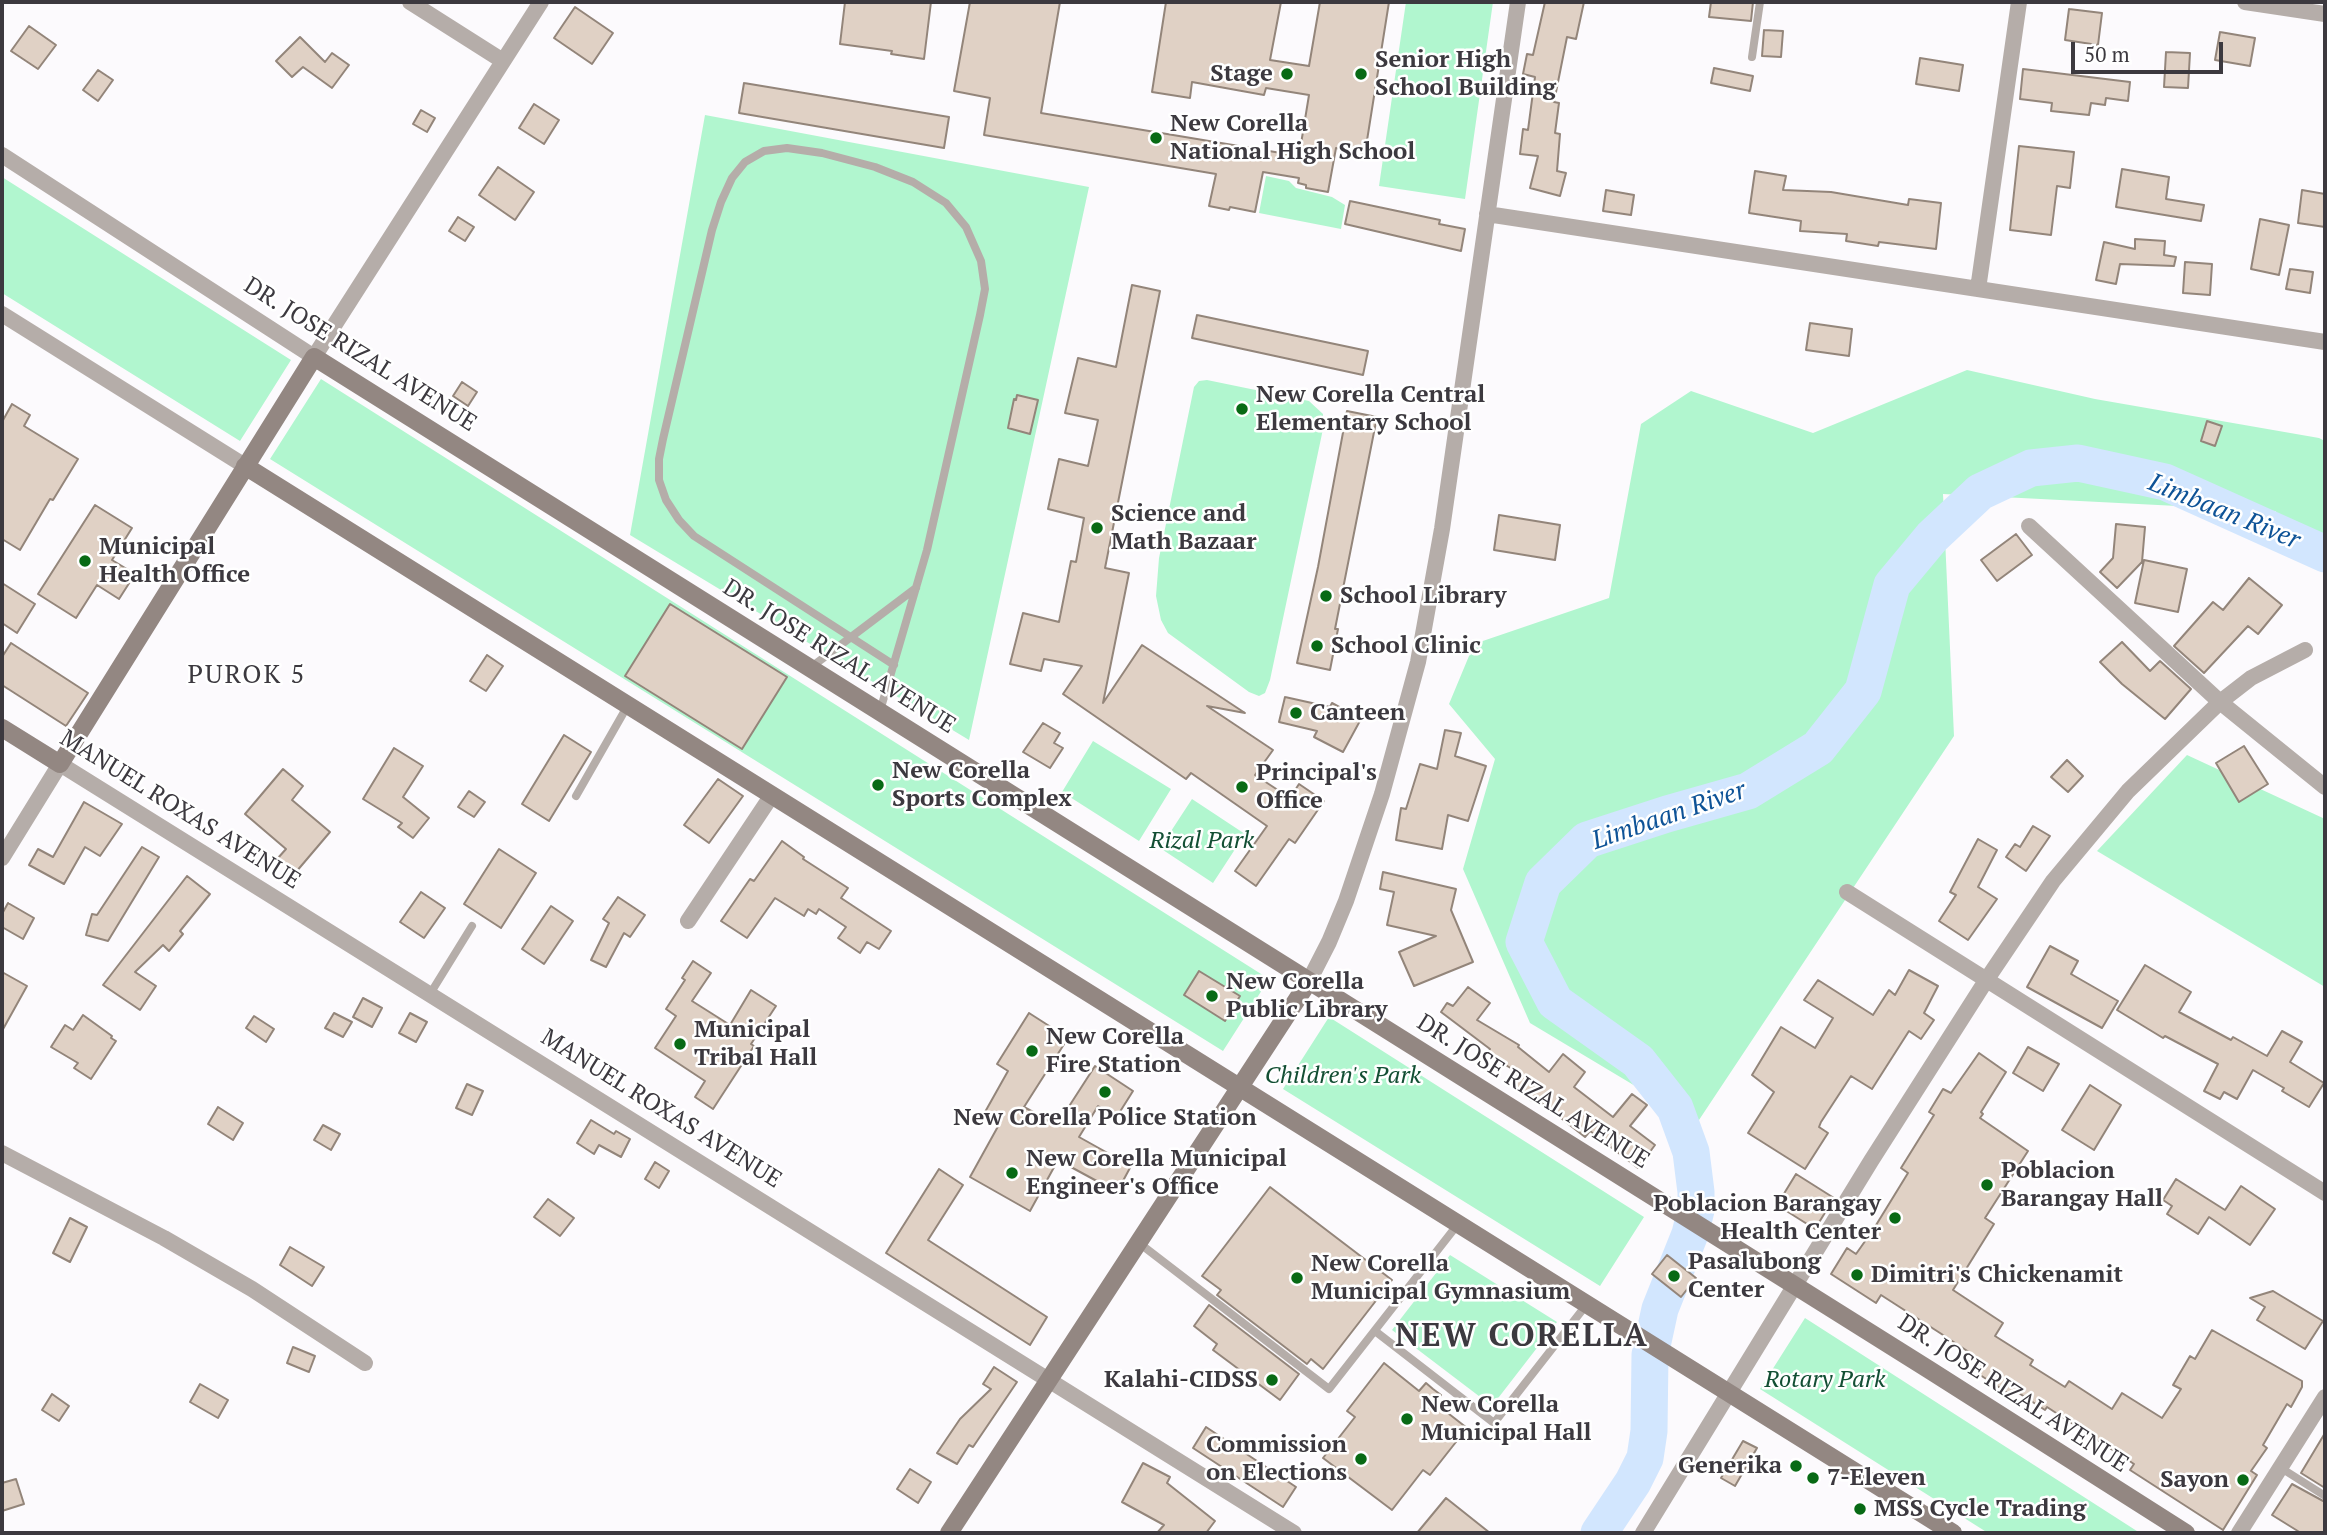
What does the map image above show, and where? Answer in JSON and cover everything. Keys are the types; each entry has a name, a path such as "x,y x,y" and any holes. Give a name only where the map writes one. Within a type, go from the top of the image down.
{"main road":[{"path":"60,764 314,357"},
{"name":"DR. JOSE RIZAL AVENUE","path":"314,357 1708,1230 2186,1533"},
{"path":"245,466 1953,1533"},
{"name":"MANUEL ROXAS AVENUE","path":"2,728 60,764"},
{"path":"948,1533 1310,981"}],"street":[{"path":"410,2 503,61"},
{"path":"314,357 541,2"},
{"path":"1310,981 1346,901 1392,760 1418,662 1441,529 1518,2"},
{"path":"1978,289 2019,2"},
{"path":"2245,2 2325,14"},
{"name":"DR. JOSE RIZAL AVENUE","path":"2,155 314,357"},
{"path":"1487,214 2325,342"},
{"path":"2,314 245,466"},
{"path":"2029,526 2220,702 2325,787"},
{"path":"1643,1533 1871,1161 2053,881 2136,783 2220,702 2251,678 2305,650"},
{"path":"2,858 60,764"},
{"name":"MANUEL ROXAS AVENUE","path":"60,764 1294,1533"},
{"path":"688,921 772,795"},
{"path":"1847,892 2325,1192"},
{"path":"2,1153 252,1289 365,1363"},
{"path":"2239,1533 2325,1397"}],"lane":[{"path":"1752,57 1760,2"},
{"path":"880,712 894,665 927,550 981,315 985,289 981,261 966,227 946,203 913,182 874,167 822,153 787,148 764,151 745,162 732,178 712,230 663,439 659,480 666,500 694,536 894,665"},
{"path":"810,668 916,588"},
{"path":"576,796 628,705"},
{"path":"430,994 472,926"},
{"path":"1139,1243 1329,1390 1458,1224"},
{"path":"1375,1331 1494,1423 1587,1304"},
{"path":"2281,1468 2325,1496"}],"green space":[{"path":"1406,2 1493,2 1465,199 1379,186"},
{"path":"705,115 1089,187 969,740 630,535"},
{"path":"1266,176 1289,181 1296,188 1332,197 1345,205 1341,229 1259,213"},
{"path":"2,177 291,360 240,441 2,293"},
{"path":"1967,370 2095,399 2325,441 2325,555 2275,511 1943,494 1954,736 1697,1123 1530,1023 1463,869 1495,759 1449,704 1474,644 1609,598 1641,424 1691,391 1813,433"},
{"path":"321,379 1269,979 1223,1051 270,459"},
{"path":"1207,380 1309,401 1323,414 1323,429 1270,680 1265,693 1259,696 1249,692 1168,633 1161,620 1156,596 1159,558 1194,387 1199,381"},
{"path":"1093,741 1171,789 1139,841 1062,792"},
{"path":"2187,755 2325,819 2325,987 2097,851"},
{"name":"Rizal Park","path":"1192,799 1245,834 1213,883 1160,848"},
{"name":"Children's Park","path":"1329,1017 1644,1217 1600,1286 1283,1089"},
{"path":"1450,1255 1557,1322 1492,1406 1392,1330"},
{"name":"Rotary Park","path":"1805,1318 2140,1533 1988,1533 1760,1389"}],"building":[{"path":"845,2 931,2 924,59 891,54 892,51 840,44"},
{"path":"970,2 1060,2 1041,113 1299,156 1309,95 1266,88 1264,95 1192,82 1190,98 1152,92 1166,2 1281,2 1270,60 1309,66 1320,2 1389,2 1365,153 1336,148 1328,192 1306,188 1306,185 1298,183 1299,178 1263,172 1255,212 1209,206 1216,174 984,135 990,98 954,91"},
{"path":"1545,2 1584,2 1576,39 1567,37 1554,102 1559,103 1555,133 1560,134 1557,171 1566,173 1560,196 1530,188 1538,156 1520,154 1523,129 1528,130 1535,77 1523,74 1527,54 1533,55"},
{"path":"1711,2 1753,2 1751,21 1709,17"},
{"path":"575,7 613,33 592,64 554,38"},
{"path":"2069,9 2102,13 2098,45 2065,40"},
{"path":"29,26 56,45 38,69 11,51"},
{"path":"1764,30 1783,31 1781,57 1762,56"},
{"path":"2220,32 2255,38 2250,66 2215,60"},
{"path":"300,37 325,62 332,53 349,65 332,88 303,67 292,77 276,61"},
{"path":"2166,52 2190,53 2188,88 2164,87"},
{"path":"1920,58 1963,65 1959,91 1916,84"},
{"path":"1714,68 1753,76 1750,91 1711,83"},
{"path":"2023,69 2130,82 2128,101 2106,98 2105,105 2091,103 2089,115 2051,111 2052,103 2020,99"},
{"path":"98,70 113,80 98,101 83,90"},
{"path":"744,83 949,117 944,148 739,113"},
{"path":"534,104 559,120 544,144 519,128"},
{"path":"421,110 435,118 427,132 413,124"},
{"path":"2019,146 2074,152 2070,188 2057,186 2051,235 2010,230"},
{"path":"498,167 534,192 515,220 479,195"},
{"path":"2122,169 2169,177 2166,199 2204,205 2201,221 2116,207"},
{"path":"1755,171 1786,176 1783,190 1831,192 1908,205 1909,199 1941,203 1936,249 1879,242 1878,246 1846,241 1847,234 1800,231 1801,221 1749,213"},
{"path":"1606,190 1634,195 1631,215 1603,211"},
{"path":"2302,190 2325,194 2325,227 2298,223"},
{"path":"1350,201 1440,220 1439,224 1465,229 1461,251 1345,224"},
{"path":"458,217 474,227 465,241 449,231"},
{"path":"2260,219 2289,225 2279,275 2251,269"},
{"path":"2135,239 2165,241 2164,255 2176,257 2174,266 2120,264 2116,284 2096,280 2104,242 2135,249"},
{"path":"2185,262 2212,264 2210,295 2183,293"},
{"path":"2290,269 2313,272 2310,293 2286,289"},
{"path":"1132,285 1160,291 1105,568 1129,573 1103,703 1142,645 1245,713 1207,706 1273,750 1255,775 1290,798 1299,784 1324,801 1295,843 1289,839 1256,886 1235,871 1267,826 1191,773 1186,779 1063,694 1082,666 1044,659 1041,671 1010,664 1023,613 1059,622 1071,561 1076,562 1084,518 1048,509 1059,459 1088,466 1098,420 1065,413 1078,358 1116,367"},
{"path":"1197,315 1368,351 1363,375 1192,338"},
{"path":"1810,323 1852,329 1849,356 1806,350"},
{"path":"462,382 477,392 468,406 453,396"},
{"path":"1017,395 1038,400 1030,434 1008,428"},
{"path":"12,404 30,415 24,426 78,459 53,500 50,499 20,550 2,539 2,422"},
{"path":"1347,411 1377,417 1335,629 1338,629 1330,670 1297,663"},
{"path":"2207,421 2222,426 2215,446 2201,441"},
{"path":"95,505 132,528 112,560 135,574 119,599 97,585 76,618 38,594"},
{"path":"1499,515 1560,525 1555,560 1494,550"},
{"path":"2116,524 2145,527 2142,562 2117,588 2100,572 2113,558"},
{"path":"2016,534 2032,555 1997,581 1981,560"},
{"path":"2144,560 2187,569 2178,612 2135,603"},
{"path":"2249,578 2282,605 2258,634 2248,626 2204,673 2174,646 2213,602 2223,610"},
{"path":"2,583 35,604 17,633 2,623"},
{"path":"670,604 787,677 742,749 625,676"},
{"path":"2122,642 2150,671 2160,661 2191,689 2165,719 2100,662"},
{"path":"11,643 88,693 66,726 2,685 2,657"},
{"path":"487,655 503,666 486,691 470,681"},
{"path":"1285,697 1330,707 1332,703 1361,719 1343,752 1314,737 1317,731 1279,722"},
{"path":"1043,723 1060,733 1054,743 1063,748 1050,768 1023,752"},
{"path":"1445,730 1461,733 1455,756 1486,766 1468,821 1448,815 1442,849 1396,840 1401,808 1406,809 1420,764 1437,769"},
{"path":"564,735 591,752 549,821 522,804"},
{"path":"2244,746 2268,784 2239,802 2216,763"},
{"path":"394,748 423,766 403,797 429,818 413,838 398,827 402,823 363,799"},
{"path":"2067,760 2083,776 2068,792 2051,777"},
{"path":"283,769 303,786 292,800 330,832 296,872 278,858 286,849 245,814"},
{"path":"718,779 743,796 709,843 684,825"},
{"path":"469,791 485,802 474,817 458,807"},
{"path":"84,802 122,824 100,856 85,847 64,884 29,865 38,849 53,857"},
{"path":"2033,826 2050,836 2026,871 2006,857 2015,844 2020,847"},
{"path":"1978,839 1997,850 1978,887 1997,899 1968,940 1939,921 1956,895 1950,892"},
{"path":"782,841 804,857 803,859 848,888 841,898 891,931 879,949 867,942 860,953 838,938 846,927 819,909 816,914 808,909 804,916 775,898 747,938 721,921 750,879 754,881"},
{"path":"142,847 159,857 108,941 86,935 92,914 97,915"},
{"path":"499,849 536,873 501,928 464,904"},
{"path":"1383,872 1456,889 1451,910 1473,962 1414,986 1399,952 1436,936 1387,925 1394,892 1380,889"},
{"path":"187,876 210,894 180,931 183,934 169,951 163,945 135,972 156,986 140,1010 103,985"},
{"path":"421,892 445,908 424,938 400,922"},
{"path":"618,897 645,915 630,937 624,933 606,967 591,960 609,923 603,919"},
{"path":"8,903 34,918 23,939 2,927 2,914"},
{"path":"551,906 573,921 544,964 522,949"},
{"path":"2050,946 2078,961 2071,974 2118,1001 2102,1028 2027,987"},
{"path":"693,961 711,973 692,1001 730,1025 751,990 776,1006 751,1044 754,1046 713,1109 695,1097 705,1081 655,1048 676,1016 666,1009 685,980 682,978"},
{"path":"2145,965 2191,992 2179,1012 2231,1040 2233,1037 2267,1056 2282,1031 2302,1042 2290,1062 2324,1083 2309,1107 2253,1070 2237,1099 2224,1092 2220,1099 2204,1091 2218,1064 2165,1036 2163,1038 2117,1010"},
{"path":"1909,970 1938,986 1924,1013 1934,1020 1921,1039 1909,1031 1872,1089 1851,1076 1821,1122 1819,1127 1828,1133 1805,1169 1748,1133 1774,1092 1752,1075 1781,1027 1815,1048 1833,1018 1804,1000 1818,980 1873,1015 1889,990 1895,995"},
{"name":"New Corella Public Library","path":"1199,971 1240,996 1225,1021 1184,995"},
{"path":"2,972 27,986 2,1031"},
{"path":"1468,987 1490,1003 1477,1020 1519,1045 1518,1047 1549,1072 1563,1054 1585,1072 1574,1087 1613,1117 1632,1094 1647,1105 1630,1126 1655,1145 1638,1168 1590,1131 1585,1137 1534,1097 1532,1101 1511,1085 1519,1073 1487,1054 1490,1049 1441,1012 1447,1003 1453,1006"},
{"path":"363,998 382,1008 372,1027 353,1017"},
{"path":"334,1013 352,1022 343,1037 325,1028"},
{"path":"410,1013 427,1022 416,1042 399,1033"},
{"path":"1029,1013 1068,1038 1024,1107 1057,1125 1095,1066 1133,1091 1116,1118 1098,1106 1079,1137 1131,1166 1117,1192 1058,1160 1030,1211 970,1177 1001,1121 985,1112 1008,1071 997,1064"},
{"path":"83,1015 116,1041 91,1079 74,1068 78,1063 51,1047 65,1025 73,1030"},
{"path":"254,1016 274,1029 266,1042 246,1028"},
{"path":"2028,1047 2059,1064 2043,1091 2013,1073"},
{"path":"1979,1053 2006,1072 1980,1118 2028,1151 1985,1218 1994,1224 1953,1290 2003,1323 1995,1336 2033,1360 2030,1365 2065,1387 2069,1381 2112,1409 2122,1393 2162,1418 2181,1389 2173,1385 2190,1356 2195,1359 2212,1330 2302,1381 2302,1387 2291,1407 2287,1404 2263,1445 2267,1448 2251,1471 2257,1475 2223,1530 2130,1470 2134,1464 2047,1407 2045,1410 2014,1390 2011,1395 1977,1373 1984,1362 1940,1333 1881,1295 1876,1303 1831,1274 1847,1248 1856,1254 1873,1230 1908,1173 1901,1168 1934,1115 1929,1112 1943,1089 1951,1093"},
{"path":"467,1084 483,1091 472,1115 456,1108"},
{"path":"2090,1085 2121,1105 2094,1150 2062,1130"},
{"path":"218,1107 243,1123 233,1140 208,1124"},
{"path":"591,1120 614,1134 616,1131 630,1139 621,1157 599,1145 594,1154 577,1143"},
{"path":"323,1125 340,1134 331,1150 314,1140"},
{"path":"655,1162 669,1171 659,1188 645,1179"},
{"path":"939,1169 963,1185 928,1240 1047,1317 1030,1345 886,1253"},
{"path":"1796,1174 1834,1198 1815,1229 1777,1205"},
{"path":"2176,1179 2225,1210 2241,1186 2275,1209 2250,1245 2209,1217 2198,1234 2167,1214 2172,1206 2163,1200"},
{"name":"New Corella Municipal Gymnasium","path":"1270,1187 1392,1280 1323,1369 1311,1359 1307,1364 1217,1295 1221,1290 1202,1276"},
{"path":"548,1199 574,1218 560,1236 534,1217"},
{"path":"70,1218 87,1227 70,1262 53,1253"},
{"path":"290,1247 324,1267 312,1286 280,1265"},
{"name":"Pasalubong Center","path":"1667,1255 1696,1278 1681,1297 1652,1274"},
{"path":"2273,1291 2323,1321 2305,1349 2257,1320 2265,1307 2250,1298"},
{"path":"1209,1305 1299,1374 1280,1400 1213,1350 1217,1344 1194,1326"},
{"path":"293,1347 315,1356 309,1372 287,1363"},
{"path":"1384,1363 1419,1391 1426,1383 1441,1395 1435,1403 1467,1428 1430,1475 1423,1470 1392,1510 1323,1458 1355,1417 1347,1411"},
{"path":"994,1367 1017,1382 973,1447 969,1445 957,1464 937,1453 960,1419 991,1389 983,1384"},
{"path":"200,1384 228,1400 218,1418 190,1402"},
{"path":"52,1394 69,1406 59,1421 42,1410"},
{"path":"1206,1427 1296,1487 1283,1507 1193,1448"},
{"path":"2325,1433 2325,1488 2301,1473"},
{"path":"1743,1441 1757,1448 1735,1486 1721,1478"},
{"path":"1143,1463 1170,1477 1167,1483 1215,1521 1206,1533 1157,1533 1164,1525 1122,1502"},
{"path":"910,1469 931,1482 918,1503 897,1489"},
{"path":"16,1479 24,1504 2,1511 2,1483"},
{"path":"2292,1484 2325,1502 2325,1533 2301,1533 2272,1515"},
{"path":"1446,1498 1490,1533 1417,1533"}],"waterway":[{"name":"Limbaan River","path":"1599,1533 1633,1482 1645,1458 1649,1431 1650,1355 1660,1309 1690,1234 1696,1210 1696,1192 1691,1152 1675,1108 1638,1061 1555,1002 1524,942 1543,883 1587,840 1748,791 1818,748 1863,691 1892,585 1932,537 1980,492 2031,468 2078,463 2165,482 2325,554"}],"place":[{"name":"Stage","path":"1287,74"},
{"name":"Senior High School Building","path":"1361,74"},
{"name":"New Corella National High School","path":"1156,138"},
{"name":"New Corella Central Elementary School","path":"1242,409"},
{"name":"Science and Math Bazaar","path":"1097,528"},
{"name":"Municipal Health Office","path":"85,561"},
{"name":"School Library","path":"1326,596"},
{"name":"School Clinic","path":"1317,646"},
{"name":"Canteen","path":"1296,713"},
{"name":"New Corella Sports Complex","path":"878,785"},
{"name":"Principal's Office","path":"1242,787"},
{"name":"New Corella Public Library","path":"1212,996"},
{"name":"Municipal Tribal Hall","path":"680,1044"},
{"name":"New Corella Fire Station","path":"1032,1051"},
{"name":"New Corella Police Station","path":"1105,1092"},
{"name":"New Corella Municipal Engineer's Office","path":"1012,1173"},
{"name":"Poblacion Barangay Hall","path":"1987,1185"},
{"name":"Poblacion Barangay Health Center","path":"1895,1218"},
{"name":"Dimitri's Chickenamit","path":"1857,1275"},
{"name":"Pasalubong Center","path":"1674,1276"},
{"name":"New Corella Municipal Gymnasium","path":"1297,1278"},
{"name":"Kalahi-CIDSS","path":"1272,1380"},
{"name":"New Corella Municipal Hall","path":"1407,1419"},
{"name":"Commission on Elections","path":"1361,1459"},
{"name":"Generika","path":"1796,1466"},
{"name":"7-Eleven","path":"1813,1478"},
{"name":"Sayon","path":"2243,1480"},
{"name":"MSS Cycle Trading","path":"1860,1509"}],"district":[{"name":"PUROK 5","path":"247,676"},
{"name":"NEW CORELLA","path":"1522,1337"}]}
